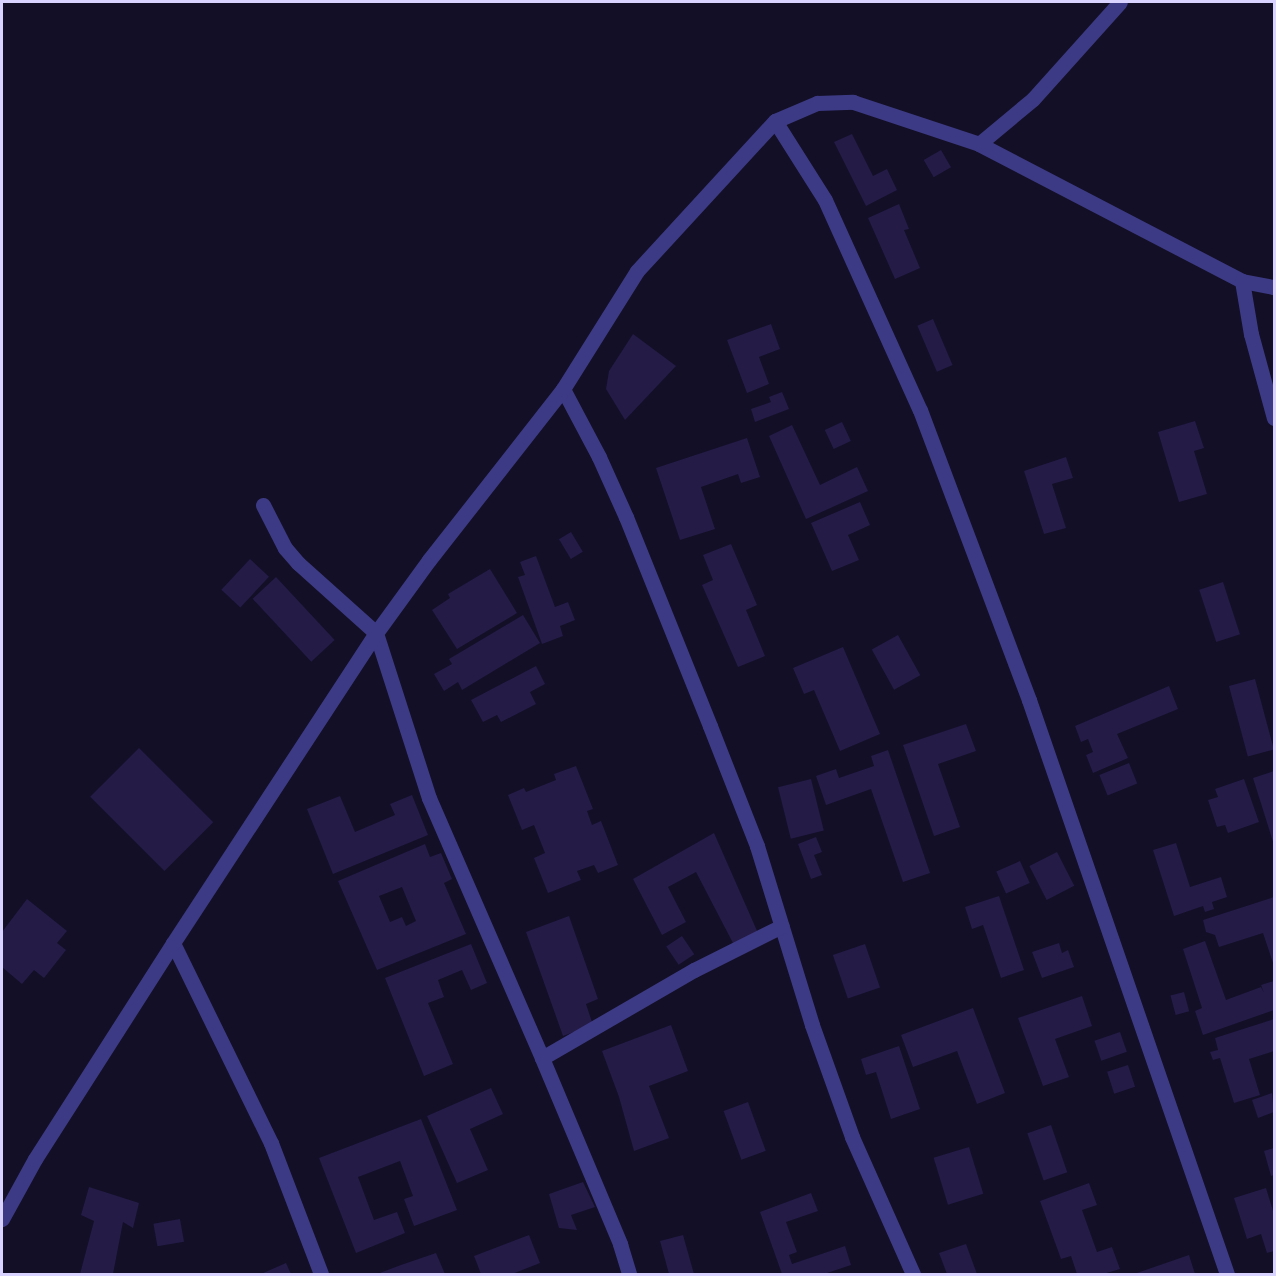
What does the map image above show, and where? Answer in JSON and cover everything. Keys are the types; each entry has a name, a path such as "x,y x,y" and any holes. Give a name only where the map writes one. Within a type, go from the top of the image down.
{"street":[{"path":"979,144 1033,99 1120,2"},
{"path":"2,1219 35,1159 376,633 429,560 563,389 637,271 775,121 817,104 853,102 979,144 1242,281 1275,287"},
{"path":"775,121 825,201 920,410 1029,699 1227,1275"},
{"path":"1242,281 1251,334 1275,418"},
{"path":"563,389 599,457 630,528 757,846 812,1025 852,1137 913,1275"},
{"path":"263,505 285,548 298,563 376,633 429,798 620,1244 629,1275"},
{"path":"542,1058 694,970 782,926"},
{"path":"173,943 271,1143 321,1275"}],"building":[{"path":"852,134 873,176 887,169 897,190 866,206 834,142"},
{"path":"941,150 951,167 934,177 924,160"},
{"path":"899,204 909,229 904,230 920,268 895,279 868,218"},
{"path":"933,319 953,365 937,372 917,326"},
{"path":"771,324 780,349 759,357 769,384 747,393 727,340"},
{"path":"633,334 676,366 625,420 606,389 609,371"},
{"path":"782,392 789,409 755,422 751,409 771,402 769,397"},
{"path":"1195,421 1204,448 1194,451 1207,494 1179,502 1158,432"},
{"path":"842,422 851,441 834,449 825,430"},
{"path":"792,425 820,485 857,467 868,491 806,519 769,436"},
{"path":"747,438 760,477 741,483 738,474 701,487 715,529 680,540 656,468"},
{"path":"1066,457 1073,478 1052,484 1066,528 1044,534 1024,471"},
{"path":"860,502 870,525 848,535 859,560 832,571 811,523"},
{"path":"571,532 583,552 571,559 559,539"},
{"path":"731,544 757,605 746,610 765,656 738,667 702,585 713,580 703,555"},
{"path":"536,556 555,607 568,602 575,620 560,626 563,636 542,644 518,577 525,575 520,562"},
{"path":"250,559 269,577 240,607 221,590"},
{"path":"490,569 517,613 457,649 432,610 450,598 448,594"},
{"path":"276,577 335,640 311,662 253,599"},
{"path":"1223,582 1240,634 1216,642 1199,590"},
{"path":"523,615 540,643 462,690 458,682 444,691 434,674 452,664 449,659"},
{"path":"898,635 920,675 894,690 872,650"},
{"path":"843,647 880,734 840,751 814,690 804,694 793,668"},
{"path":"536,666 545,684 530,692 536,704 501,722 497,715 483,722 471,700"},
{"path":"1255,679 1274,750 1248,757 1229,686"},
{"path":"1169,686 1178,709 1117,734 1128,758 1093,773 1086,755 1093,752 1088,739 1081,742 1075,726"},
{"path":"966,724 976,751 938,764 960,827 934,836 903,745"},
{"path":"139,748 213,822 164,871 90,797"},
{"path":"888,750 930,873 903,882 871,789 826,805 816,776 836,769 839,778 874,766 871,756"},
{"path":"1129,763 1137,783 1108,795 1099,775"},
{"path":"576,766 593,809 587,811 592,825 601,821 618,865 598,873 594,865 577,871 581,880 548,893 534,858 545,853 534,825 522,830 508,795 524,788 526,792 556,780 554,774"},
{"path":"1274,771 1274,845 1253,778"},
{"path":"811,779 824,830 791,839 778,787"},
{"path":"1244,779 1259,822 1228,833 1225,825 1217,827 1208,800 1218,797 1215,789"},
{"path":"412,795 428,835 333,874 307,809 340,796 355,832 395,815 390,804"},
{"path":"714,833 758,933 734,945 696,872 668,887 686,922 662,935 633,879"},
{"path":"816,837 822,852 814,855 822,875 811,879 798,844"},
{"path":"1176,843 1190,887 1221,877 1227,897 1212,902 1214,909 1205,912 1203,906 1174,916 1153,850"},
{"path":"425,844 430,857 441,853 452,879 444,883 466,934 377,970 338,881","holes":["402,887 416,921 406,926 402,917 390,922 379,896"]},
{"path":"1057,852 1074,886 1047,900 1029,866"},
{"path":"1020,861 1030,883 1006,894 996,872"},
{"path":"999,896 1024,970 1001,978 983,925 972,929 965,907"},
{"path":"1274,897 1274,966 1263,933 1219,947 1215,935 1206,932 1203,920"},
{"path":"27,899 67,931 57,943 66,950 44,978 34,970 22,984 2,967 2,932"},
{"path":"569,916 598,999 586,1004 593,1025 563,1036 526,932"},
{"path":"682,936 694,954 679,965 666,947"},
{"path":"1205,941 1226,1000 1261,987 1264,993 1261,985 1274,981 1274,1010 1203,1035 1195,1011 1202,1008 1183,949"},
{"path":"1059,943 1062,953 1068,950 1074,967 1042,978 1032,952"},
{"path":"471,944 487,983 471,990 462,970 438,980 444,997 428,1003 453,1064 424,1076 385,978"},
{"path":"865,944 880,987 848,999 833,955"},
{"path":"1184,992 1189,1011 1176,1015 1170,996"},
{"path":"1082,996 1092,1026 1055,1039 1069,1077 1043,1086 1018,1018"},
{"path":"973,1008 1005,1093 977,1104 957,1051 913,1067 901,1035"},
{"path":"1274,1019 1274,1051 1249,1059 1260,1095 1234,1103 1220,1058 1213,1060 1210,1052 1218,1050 1215,1038"},
{"path":"671,1025 688,1071 649,1086 669,1138 634,1151 619,1097 602,1051"},
{"path":"1120,1032 1127,1052 1101,1061 1094,1041"},
{"path":"899,1046 920,1109 891,1119 876,1072 866,1075 861,1059"},
{"path":"1128,1065 1135,1087 1114,1094 1107,1072"},
{"path":"491,1088 503,1114 470,1129 488,1170 457,1183 427,1116"},
{"path":"1272,1093 1274,1112 1258,1118 1252,1100"},
{"path":"748,1102 766,1151 741,1160 724,1111"},
{"path":"421,1119 457,1210 414,1226 404,1199 413,1196 400,1161 358,1177 374,1220 397,1212 405,1233 356,1253 319,1158"},
{"path":"1051,1125 1067,1172 1044,1180 1027,1133"},
{"path":"969,1147 983,1194 948,1205 934,1158"},
{"path":"1274,1148 1274,1175 1271,1176 1264,1151"},
{"path":"583,1182 595,1207 571,1215 577,1230 559,1228 549,1194"},
{"path":"1089,1183 1097,1205 1082,1210 1097,1252 1112,1247 1120,1269 1103,1274 1077,1274 1071,1256 1061,1259 1040,1201"},
{"path":"89,1187 139,1203 133,1228 123,1222 113,1274 80,1274 94,1221 81,1215"},
{"path":"1266,1188 1274,1214 1274,1251 1267,1253 1261,1234 1247,1239 1234,1198"},
{"path":"811,1193 818,1211 786,1222 797,1252 789,1255 792,1264 845,1246 851,1265 824,1274 782,1274 760,1212"},
{"path":"180,1219 184,1242 157,1246 153,1224"},
{"path":"529,1235 540,1263 512,1274 481,1274 474,1256"},
{"path":"683,1235 694,1274 669,1274 660,1241"},
{"path":"966,1244 977,1274 947,1274 939,1253"},
{"path":"436,1253 445,1274 377,1274 401,1265"},
{"path":"1189,1255 1195,1274 1134,1274"},
{"path":"286,1263 291,1274 261,1274"}]}
